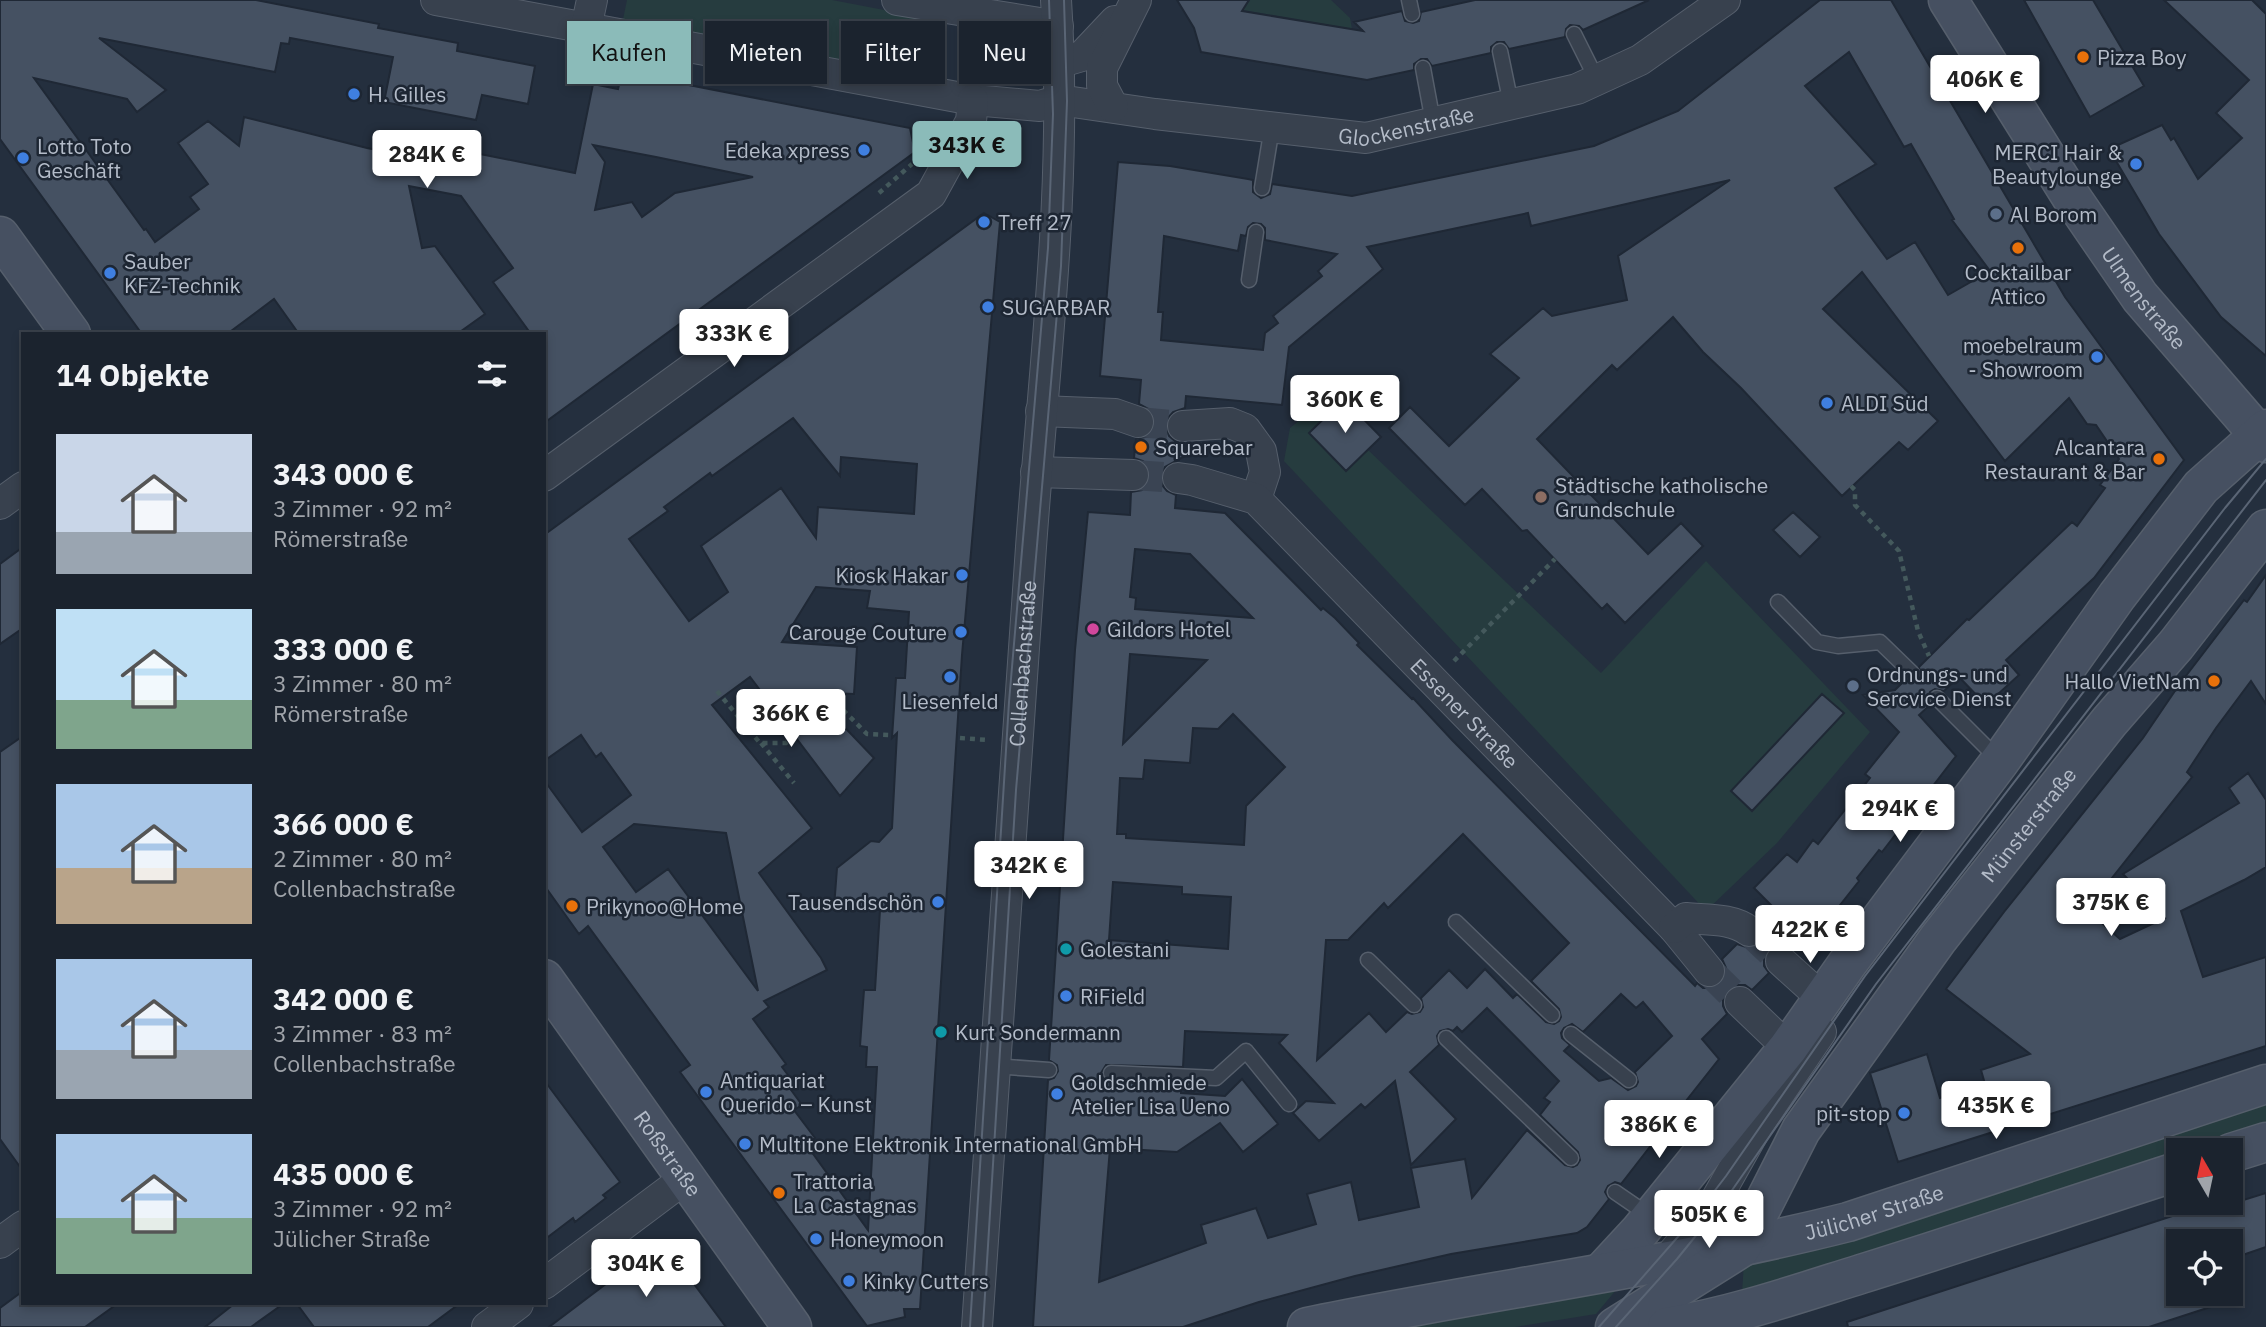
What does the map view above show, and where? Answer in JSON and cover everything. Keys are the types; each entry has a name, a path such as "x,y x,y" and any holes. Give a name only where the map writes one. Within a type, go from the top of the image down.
{"main road":[{"name":"Ulmenstraße","path":"1948,0 2072,198 2140,297 2263,435"},
{"path":"0,236 70,332"},
{"name":"Münsterstraße","path":"1603,1271 1651,1217 1788,1048 1847,964 2000,761 2117,596 2201,487 2263,435"},
{"name":"Münsterstraße","path":"1741,1248 1801,1130 1938,939 2109,722 2176,645 2266,529"},
{"name":"Roßstraße","path":"546,982 792,1327"},
{"name":"Jülicher Straße","path":"1307,1327 1741,1248 1848,1222 2266,1084"},
{"path":"2244,1149 2266,1142"},
{"path":"1667,1327 1703,1324 2166,1175"},
{"path":"1615,1327 1741,1248"}],"street":[{"name":"Glockenstraße","path":"436,0 589,14 927,92 973,100 1040,106 1059,100 1366,138 1577,89 1640,60 1714,3"},
{"path":"897,0 1014,19 1057,13"},
{"path":"1059,63 1082,56 1135,0"},
{"path":"1113,107 1102,86 1102,68 1135,0"},
{"name":"Collenbachstraße","path":"977,1327 993,1066 1055,239 1059,100 1057,13"},
{"path":"546,475 931,194 971,121 973,100"},
{"path":"1041,411 1115,414 1138,422"},
{"path":"1183,426 1230,423 1245,429 1261,451 1265,472 1256,499"},
{"path":"1036,472 1133,475"},
{"name":"Essener Straße","path":"1178,478 1256,499 1674,928 1709,971"},
{"path":"0,504 21,488"},
{"path":"1674,928 1686,918 1726,921 1741,925 1749,931"},
{"path":"1781,961 1823,999"},
{"name":"Münsterstraße","path":"1713,1205 1758,1125 1830,1019 1847,964"},
{"path":"1740,1002 1788,1048"},
{"name":"Münsterstraße","path":"1609,1327 1713,1205 1801,1130"},
{"path":"546,1283 687,1177"},
{"path":"0,1243 21,1227"},
{"path":"487,1327 517,1305"}],"lane":[{"path":"1574,34 1597,80"},
{"path":"1500,51 1511,104"},
{"path":"1423,68 1433,122"},
{"path":"1262,188 1272,127"},
{"path":"1249,280 1256,232"},
{"path":"1778,602 1817,642 1838,646 1880,642 1913,673"},
{"path":"1937,698 2000,761"},
{"path":"1456,922 1552,1016"},
{"path":"1368,960 1414,1005"},
{"path":"1572,1034 1629,1080"},
{"path":"1446,1038 1571,1157"},
{"path":"1111,1073 1216,1078 1246,1051 1289,1104"},
{"path":"993,1066 1049,1070"},
{"path":"1672,1118 1712,1142"},
{"path":"1615,1192 1651,1217"}],"path":[{"path":"923,155 927,92 942,8"},
{"path":"1010,103 1014,19"},
{"path":"1010,103 1014,19"},
{"path":"876,197 882,188 913,163"},
{"path":"1851,486 1855,490 1855,505 1899,551 1918,631 1929,657"},
{"path":"1433,681 1555,559"},
{"path":"717,691 794,783"},
{"path":"828,709 836,703 867,734 890,735"},
{"path":"760,743 786,743 794,736"}],"green space":[{"path":"627,0 832,0 926,18 925,21 841,21 841,65 827,63 827,21 705,21 705,40 691,37 691,21 623,21"},
{"path":"1250,0 1331,0 1350,18 1352,29 1243,10"},
{"path":"1320,404 1601,673 1706,561 1870,732 1777,843 1706,911 1284,461 1290,428"},
{"path":"2266,1094 2266,1126 2230,1138 2166,1138 2166,1159 1742,1293 1744,1262"},
{"path":"1621,1284 1596,1314 1515,1327 1389,1327"}],"building":[{"path":"0,0 256,0 379,24 378,28 458,43 457,51 535,66 528,104 482,95 476,120 384,102 393,57 290,38 289,44 281,43 275,72 99,38 166,90 137,112 127,99 34,78 155,242 199,209 190,197 208,184 178,143 208,121 239,146 244,117 367,148 467,168 470,152 575,173 593,84 618,89 619,84 684,84 910,128 915,152 546,422 546,332 530,332 493,282 513,268 461,196 409,186 422,248 435,246 485,314 460,332 298,332 274,299 230,332 141,332 0,139","holes":["593,145 753,177 675,193 642,217 632,202 595,210 605,162"]},
{"path":"1177,0 1249,0 1242,11 1363,31 1354,22 1402,11 1405,21 1413,23 1419,21 1421,12 1475,0 1649,0 1583,30 1579,26 1570,25 1566,29 1565,37 1509,49 1504,42 1497,42 1491,47 1491,53 1432,66 1427,59 1421,59 1414,64 1414,70 1367,80 1201,52 1194,28"},
{"path":"1820,0 1891,0 2065,297 2184,460 2094,578 2006,660 2019,675 1986,705 1959,677 1944,691 1935,689 1930,692 1930,705 1919,715 1956,756 1882,852 1879,850 1857,878 1859,881 1810,943 1804,938 1793,949 1784,944 1775,945 1764,957 1764,966 1769,973 1752,990 1745,985 1736,985 1727,990 1723,1006 1727,1014 1702,1039 1719,1059 1678,1111 1672,1108 1664,1112 1662,1118 1666,1126 1621,1184 1615,1182 1608,1186 1605,1192 1609,1199 1587,1227 1577,1233 1451,1254 1355,1276 1259,1302 1183,1327 1033,1327 1048,1080 1054,1078 1058,1071 1057,1065 1049,1060 1075,650 1088,512 1130,515 1131,492 1142,490 1148,484 1150,476 1148,466 1134,458 1136,439 1149,436 1155,427 1152,411 1139,404 1141,380 1100,376 1118,162 1170,166 1253,180 1253,192 1261,198 1270,194 1272,184 1352,196 1594,146 1678,111","holes":["1849,52 1904,147 1911,144 1954,219 1952,220 1990,271 1948,295 1915,242 1887,259 1835,188 1876,164 1805,86","1730,180 1618,256 1627,300 1552,316 1543,308 1490,354 1519,378 1449,446 1410,407 1389,428 1465,505 1482,489 1522,531 1527,530 1602,609 1607,604 1625,623 1703,546 1681,523 1648,554 1537,439 1612,365 1617,370 1673,317 1703,352 1741,388 1842,496 1899,442 1908,450 1938,421 1823,309 1862,272 2005,461 2069,398 2087,424 2096,425 2119,459 2100,485 2105,488 2077,526 2072,522 1967,619 1919,667 1921,675 1918,680 1905,680 1895,690 1863,695 1899,732 1865,774 1870,778 1818,844 1813,840 1797,862 1787,854 1754,888 1773,907 1761,919 1766,931 1764,940 1758,946 1749,948 1737,944 1722,959 1726,968 1725,978 1719,985 1703,988 1697,983 1695,986 1413,698 1357,645 1359,643 1335,618 1323,608 1321,610 1225,513 1175,508 1176,495 1162,485 1161,476 1165,467 1185,456 1184,443 1176,442 1169,436 1166,426 1167,419 1173,412 1185,408 1186,396 1282,405 1289,347 1383,269 1367,247 1528,213 1531,226","1253,223 1261,224 1265,228 1265,240 1337,254 1318,271 1322,276 1273,316 1278,323 1265,333 1263,350 1161,340 1163,312 1158,312 1164,236 1238,251 1241,235 1246,236 1248,227","1135,549 1190,554 1253,618 1135,609 1136,598 1130,597","1130,654 1207,660 1123,744","1233,714 1285,767 1246,806 1244,845 1126,838 1126,834 1117,834 1120,778 1143,779 1145,760 1190,763 1193,728 1218,729","1463,834 1569,943 1531,981 1559,1009 1559,1021 1554,1024 1546,1022 1517,994 1513,998 1485,969 1467,988 1449,970 1421,998 1423,1007 1420,1012 1407,1012 1386,1032 1369,1013 1317,1060 1326,940 1348,940 1384,903 1388,908","1113,882 1182,887 1182,894 1231,897 1228,949 1109,940","1621,994 1636,1008 1643,1002 1672,1036 1635,1072 1638,1082 1628,1090 1611,1078 1599,1081 1564,1051 1570,1045 1562,1038 1564,1028 1572,1024 1583,1032","1487,1008 1559,1081 1544,1098 1550,1102 1540,1115 1578,1152 1580,1160 1577,1165 1565,1165 1527,1130 1472,1198 1465,1159 1411,1168 1419,1207 1359,1220 1351,1182 1307,1194 1316,1224 1268,1238 1256,1208 1201,1225 1206,1243 1099,1282 1110,1148 1177,1152 1220,1123 1243,1152 1278,1124 1242,1079 1225,1096 1181,1093 1181,1086 1106,1081 1101,1073 1106,1065 1183,1067 1185,1031 1287,1035 1279,1043 1334,1103 1306,1101 1293,1113 1319,1141 1361,1104 1365,1108 1395,1081 1411,1165 1456,1119 1410,1072 1439,1045 1437,1036 1440,1031 1453,1031 1457,1027 1462,1032"]},
{"path":"2024,0 2093,0 2144,86 2090,117"},
{"path":"2164,0 2252,0 2266,14 2266,356 2221,317 2159,234 2109,149 2162,125 2171,140 2174,138 2198,179 2242,138 2216,113 2249,80"},
{"path":"984,213 1000,222 962,655 920,1309 904,1309 905,1317 867,1326 680,1072 690,1065 588,926 579,934 546,888 546,783 582,832 631,795 601,753 596,757 581,735 546,760 546,534","holes":["793,418 840,476 841,457 917,464 914,514 818,507 816,538 781,488 701,546 728,592 689,621 629,539 668,511 664,507 710,473 712,476","816,587 870,591 867,608 909,612 905,678 896,678 892,738 897,733 892,828 879,842 871,841 837,868 834,908 880,910 875,990 864,990 860,1046 867,1047 866,1067 877,1067 868,1230 806,1144 815,1138 794,1110 802,1105 786,1083 791,1079 782,1067 786,1064 753,1019 769,1007 764,1001 827,970 759,873 812,828 712,705 750,677 840,796 874,758 811,692 854,694 857,647 782,642","634,824 726,833 758,991 668,869 636,892 603,847"]},
{"path":"1344,399 1381,437 1346,471 1309,433"},
{"path":"1793,512 1820,537 1800,557 1773,530"},
{"path":"21,548 21,629 0,644 0,564"},
{"path":"2266,575 2266,704 2251,681 2187,772 2192,777 2088,911 2120,939 2165,918 2123,874 2239,803 2229,788 2248,773 2266,800 2266,867 2181,911 2203,977 2266,957 2266,1046 1898,1162 1870,1073 1927,1054 1940,1098 1985,1084 1981,1070 2030,1054 1946,989 2143,738 2179,685"},
{"path":"1822,694 1844,713 1752,811 1731,791"},
{"path":"21,737 21,1168 0,1139 0,752"},
{"path":"546,1083 620,1182 603,1195 606,1198 575,1222 573,1218 546,1238"},
{"path":"2266,1193 2266,1247 2243,1255 2243,1229 2166,1229 2166,1306 2213,1306 2149,1327 1848,1327 1847,1322 2175,1215 2243,1215 2244,1200"},
{"path":"656,1246 668,1249 726,1327 549,1327"},
{"path":"21,1292 21,1305 116,1305 85,1327 0,1327 0,1308"},
{"path":"233,1305 282,1305 251,1327 205,1327"},
{"path":"298,1305 458,1305 428,1327 314,1327"}],"tunnel":[{"path":"1138,422 1183,426"},
{"path":"1133,475 1178,478"},
{"path":"1749,931 1781,961"},
{"path":"1709,971 1740,1002"}],"tram line":[{"path":"970,1327 1009,702 1048,248 1053,114 1049,0"},
{"path":"983,1327 1016,790 1061,266 1067,101 1064,0"},
{"path":"1599,1327 1690,1223 1726,1176 1865,976 2225,508 2266,459"},
{"path":"1616,1327 1677,1259 1728,1196 1876,984 2266,480"}],"place":[{"name":"Pizza Boy","path":"2083,57"},
{"name":"H. Gilles","path":"354,94"},
{"name":"Edeka xpress","path":"864,150"},
{"name":"Lotto Toto Geschäft","path":"23,158"},
{"name":"MERCI Hair & Beautylounge","path":"2136,164"},
{"name":"Al Borom","path":"1996,214"},
{"name":"Treff 27","path":"984,222"},
{"name":"Cocktailbar Attico","path":"2018,248"},
{"name":"Sauber KFZ-Technik","path":"110,273"},
{"name":"SUGARBAR","path":"988,307"},
{"name":"moebelraum - Showroom","path":"2097,357"},
{"name":"ALDI Süd","path":"1827,403"},
{"name":"Squarebar","path":"1141,447"},
{"name":"Alcantara Restaurant & Bar","path":"2159,459"},
{"name":"Städtische katholische Grundschule","path":"1541,497"},
{"name":"Kiosk Hakar","path":"962,575"},
{"name":"Gildors Hotel","path":"1093,629"},
{"name":"Carouge Couture","path":"961,632"},
{"name":"Liesenfeld","path":"950,677"},
{"name":"Hallo VietNam","path":"2214,681"},
{"name":"Ordnungs- und Sercvice Dienst","path":"1853,686"},
{"name":"Tausendschön","path":"938,902"},
{"name":"Prikynoo@Home","path":"572,906"},
{"name":"Golestani","path":"1066,949"},
{"name":"RiField","path":"1066,996"},
{"name":"Kurt Sondermann","path":"941,1032"},
{"name":"Antiquariat Querido – Kunst","path":"706,1092"},
{"name":"Goldschmiede Atelier Lisa Ueno","path":"1057,1094"},
{"name":"pit-stop","path":"1904,1113"},
{"name":"Multitone Elektronik International GmbH","path":"745,1144"},
{"name":"Trattoria La Castagnas","path":"779,1193"},
{"name":"Honeymoon","path":"816,1239"},
{"name":"Kinky Cutters","path":"849,1281"}]}
